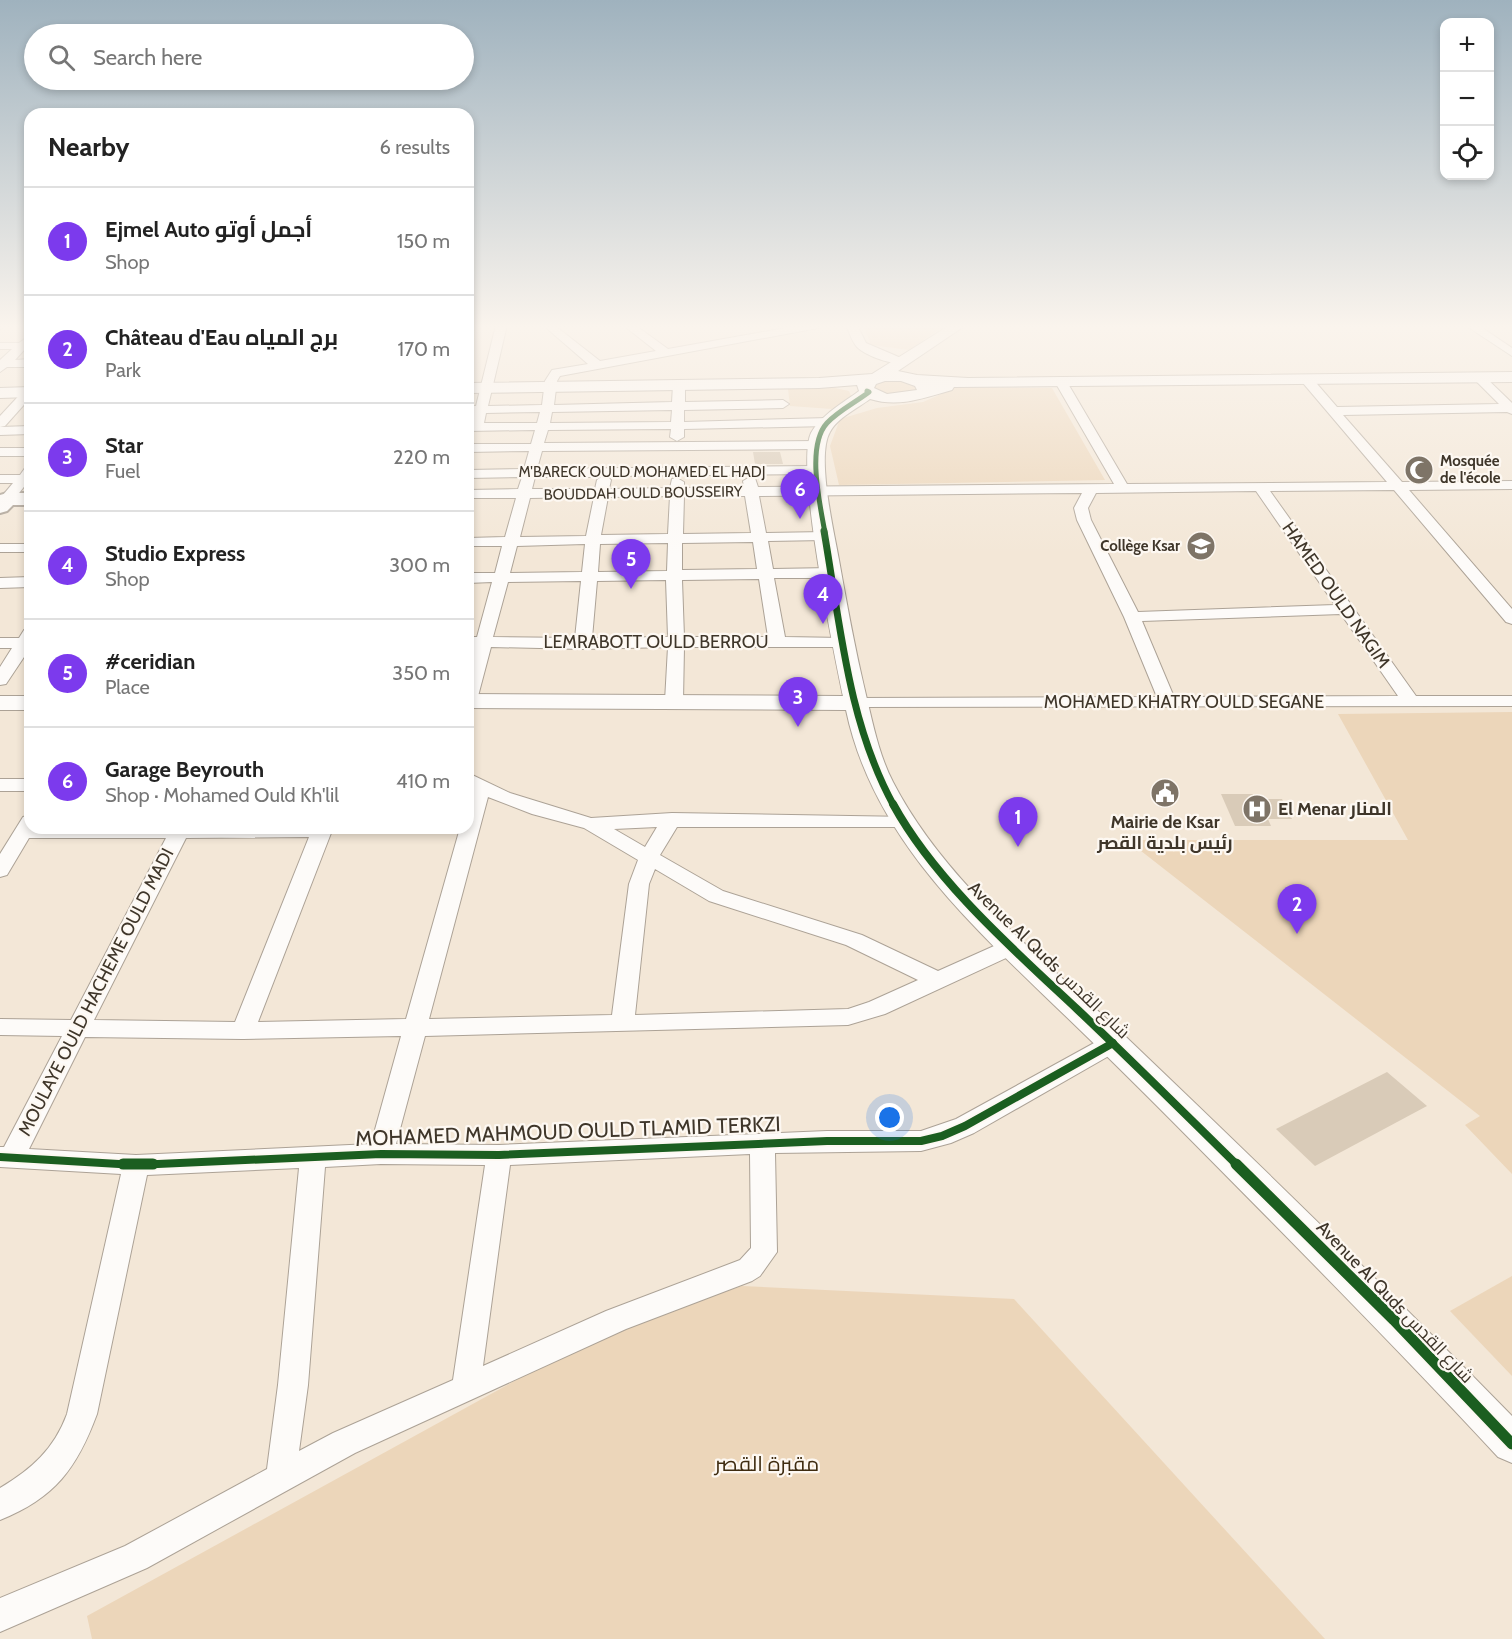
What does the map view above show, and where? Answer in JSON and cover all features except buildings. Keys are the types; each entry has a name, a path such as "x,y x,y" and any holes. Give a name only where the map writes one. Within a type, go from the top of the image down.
{"main road":[{"path":"2,502 24,485"}],"street":[{"path":"2,417 19,401"},
{"path":"476,643 501,577 549,401"},
{"path":"583,644 593,540 603,493 612,401"},
{"path":"674,701 678,401"},
{"path":"737,401 777,641"},
{"name":"Avenue Al Quds شارع القدس","path":"853,401 834,418 816,445 817,470 808,492 825,536 843,643 870,759 902,821 935,866 1011,947 1113,1043 1394,1320 1512,1444"},
{"path":"474,427 787,424 834,418 890,401"},
{"path":"1072,401 1124,490"},
{"path":"1326,401 1512,619"},
{"path":"474,410 783,404 795,471 808,492"},
{"path":"1334,411 1511,409"},
{"path":"2,417 24,415"},
{"path":"0,430 24,430"},
{"path":"474,447 816,445"},
{"path":"0,452 24,452"},
{"name":"M'BARECK OULD MOHAMED EL HADJ","path":"474,474 817,470"},
{"path":"0,479 24,482"},
{"name":"BOUDDAH OULD BOUSSEIRY","path":"474,495 1399,488 1512,485"},
{"name":"HAMED OULD NAGIM","path":"1261,488 1411,702"},
{"path":"1091,490 1082,505 1081,513 1132,617 1167,701"},
{"path":"474,542 825,536"},
{"path":"0,548 24,548"},
{"path":"474,578 832,573"},
{"path":"0,583 24,582"},
{"path":"1132,617 1347,609"},
{"path":"0,643 24,640"},
{"name":"LEMRABOTT OULD BERROU","path":"476,643 777,641 843,643"},
{"path":"0,680 24,645"},
{"path":"474,700 856,703"},
{"name":"MOHAMED KHATRY OULD SEGANE","path":"856,703 1512,701"},
{"path":"0,703 24,703"},
{"path":"474,782 539,810 591,824 716,896 854,940 937,980"},
{"path":"0,785 24,785"},
{"path":"623,1022 639,884 650,857 672,819"},
{"path":"591,824 672,819 776,823 902,821"},
{"path":"0,870 24,831"},
{"name":"MOULAYE OULD HACHEME OULD MADI","path":"6,1157 77,1028 178,834"},
{"path":"243,1031 320,834"},
{"path":"381,1154 416,1027 462,834"},
{"path":"0,1027 243,1031 848,1017 877,1008 1011,947"},
{"name":"MOHAMED MAHMOUD OULD TLAMID TERKZI","path":"6,1157 136,1166 381,1154 499,1155 837,1141 921,1141 942,1136 965,1126 1113,1043"},
{"path":"0,1615 136,1557 344,1443 616,1320 657,1303 728,1279 750,1268 764,1252 762,1145"},
{"path":"466,1387 499,1155"},
{"path":"281,1476 293,1385 313,1157"},
{"path":"0,1505 34,1485 57,1465 72,1443 82,1413 136,1166"}],"green space":[{"path":"789,401 843,401 832,409 790,406"},
{"path":"1060,401 1105,480 839,485 830,446 840,419 877,408 923,402"},
{"path":"1512,712 1512,1174 1465,1125 1480,1116 1127,840 1408,840 1338,714"},
{"path":"1512,1276 1512,1376 1450,1311"},
{"name":"مقبرة القصر","path":"742,1286 1014,1299 1325,1639 92,1639 87,1616 600,1334"}],"cycle path":[{"path":"856,401 828,422 820,433 816,445 818,492 843,643 864,739 879,779 902,821 935,866 1011,947 1113,1043 1394,1320 1512,1444"},
{"path":"0,1157 136,1165 381,1154 499,1155 827,1141 921,1141 942,1136 965,1126 1113,1043"}],"place":[{"name":"Mosquée de l'école","path":"1419,470"},
{"name":"Garage Beyrouth","path":"800,519"},
{"name":"Collège Ksar","path":"1201,546"},
{"name":"#ceridian","path":"631,589"},
{"name":"Studio Express","path":"823,624"},
{"name":"Star","path":"798,727"},
{"name":"Mairie de Ksar رئيس بلدية القصر","path":"1165,793"},
{"name":"El Menar المنار","path":"1257,809"},
{"name":"Ejmel Auto أجمل أوتو","path":"1018,847"},
{"name":"Château d'Eau برج المياه","path":"1297,934"}]}
